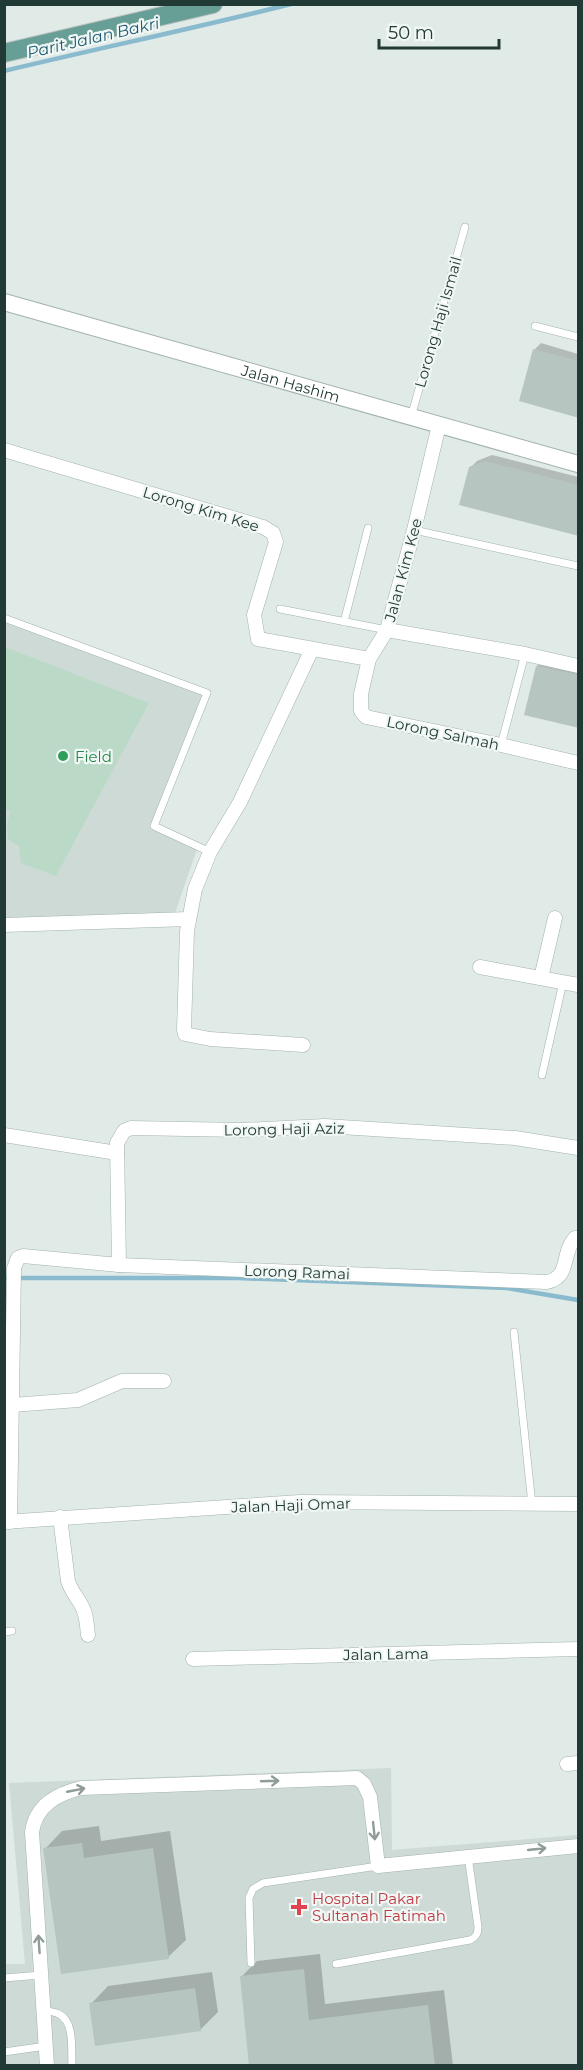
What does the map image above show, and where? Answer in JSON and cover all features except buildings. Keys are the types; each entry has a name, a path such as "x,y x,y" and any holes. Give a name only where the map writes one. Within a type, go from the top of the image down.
{"main road":[{"path":"4,53 163,10 213,4"}],"street":[{"name":"Jalan Hashim","path":"4,302 579,464"},
{"name":"Jalan Kim Kee","path":"439,425 387,630 525,654 579,666"},
{"name":"Lorong Kim Kee","path":"4,450 263,527 273,533 276,542 254,615 258,639 312,649"},
{"path":"303,1045 196,1038 184,1032 187,931 195,889 210,852 240,802 312,649 369,659 387,630"},
{"name":"Lorong Salmah","path":"369,659 361,694 361,711 366,717 579,763"},
{"path":"541,978 555,918"},
{"path":"4,925 189,919"},
{"path":"480,968 579,985"},
{"name":"Lorong Haji Aziz","path":"119,1265 117,1153 120,1137 124,1131 131,1128 242,1130 325,1126 515,1138 579,1148"},
{"path":"4,1135 117,1153"},
{"name":"Lorong Ramai","path":"12,1281 18,1258 23,1256 119,1265 547,1282 556,1280 562,1274 571,1243 579,1238"},
{"path":"7,1522 12,1405 12,1281"},
{"path":"12,1405 78,1400 122,1381 164,1381"},
{"name":"Jalan Haji Omar","path":"7,1522 300,1502 579,1504"},
{"path":"60,1517 68,1581 70,1589 87,1618 88,1635"},
{"name":"Jalan Lama","path":"193,1659 579,1649"},
{"path":"47,2066 32,1832 42,1808 52,1798 66,1792 81,1788 357,1778 364,1784 370,1797 378,1866 579,1846"}],"lane":[{"name":"Lorong Haji Ismail","path":"411,417 465,227"},
{"path":"535,326 579,337"},
{"path":"344,621 368,528"},
{"path":"414,530 579,566"},
{"path":"280,609 387,630"},
{"path":"4,618 207,693 154,826 210,852"},
{"path":"501,745 525,654"},
{"path":"542,1075 563,982"},
{"path":"514,1332 532,1505"},
{"path":"336,1964 470,1940 476,1937 478,1928 468,1856"},
{"path":"252,1963 249,1898 253,1889 263,1883 378,1866"},
{"path":"4,1978 41,1975"},
{"path":"44,2010 59,2014 67,2020 70,2029 72,2066"},
{"path":"4,2052 46,2046"}],"shaded area":[{"path":"4,614 207,693 154,826 198,846 173,919 5,926"},
{"name":"Hospital Pakar Sultanah Fatimah","path":"391,1768 392,1850 578,1835 578,2065 5,2065 4,1964 25,1964 9,1783"}],"green space":[{"name":"Field","path":"5,647 149,703 56,876 21,863 19,846 8,839 7,827 10,811 4,808"}],"waterway":[{"name":"Parit Jalan Bakri","path":"4,71 291,4"},
{"path":"4,1278 238,1278 507,1288 578,1300"}],"place":[{"name":"Field","path":"63,756"},
{"name":"Hospital Pakar Sultanah Fatimah","path":"299,1907"}]}
